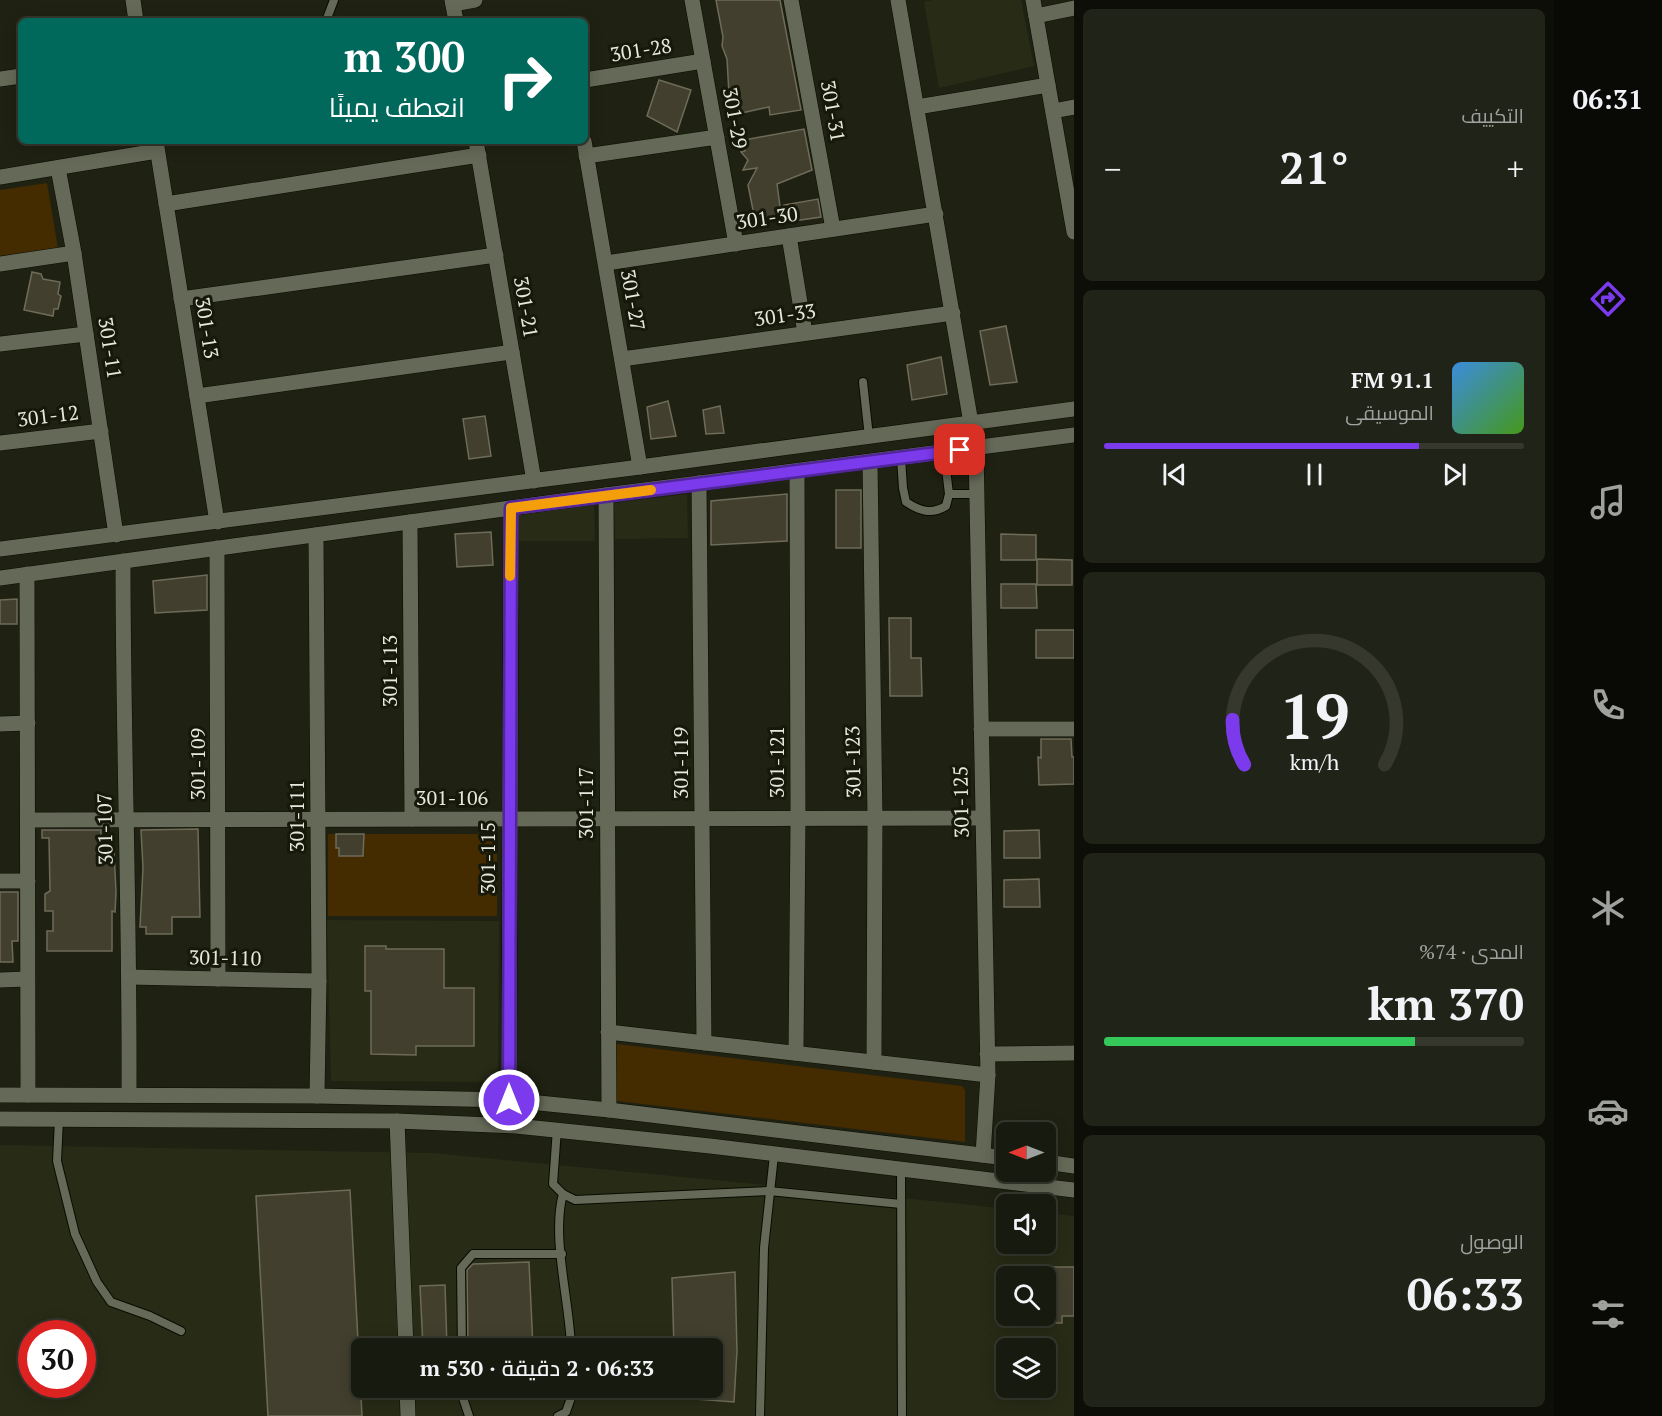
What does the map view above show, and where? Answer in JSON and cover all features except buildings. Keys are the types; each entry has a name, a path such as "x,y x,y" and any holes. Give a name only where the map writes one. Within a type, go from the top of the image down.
{"street":[{"path":"133,0 136,18"},
{"path":"456,18 453,2 475,0"},
{"name":"301-29","path":"692,0 736,244"},
{"name":"301-31","path":"791,0 833,229"},
{"path":"898,0 971,423"},
{"path":"1033,0 1074,232"},
{"path":"1036,16 1074,8"},
{"name":"301-28","path":"588,80 703,61"},
{"path":"0,79 18,76"},
{"path":"917,107 1048,85"},
{"path":"1053,111 1074,107"},
{"path":"585,148 717,137"},
{"path":"0,177 58,168 157,146"},
{"name":"301-13","path":"157,146 217,522"},
{"path":"166,204 478,148"},
{"name":"301-21","path":"478,148 534,481"},
{"name":"301-27","path":"585,148 640,467"},
{"name":"301-11","path":"58,168 74,253 116,535"},
{"name":"301-30","path":"606,263 936,214"},
{"path":"789,236 805,333"},
{"path":"0,264 74,253"},
{"path":"182,299 496,255"},
{"name":"301-33","path":"622,359 953,313"},
{"path":"0,344 86,334"},
{"path":"197,396 512,352"},
{"path":"0,549 1074,409"},
{"name":"301-12","path":"0,443 101,431"},
{"path":"0,578 606,495 1074,435"},
{"path":"829,442 832,466"},
{"name":"301-125","path":"976,448 988,1075 983,1155"},
{"name":"301-123","path":"870,462 875,819 874,1062"},
{"name":"301-121","path":"796,1053 797,471"},
{"name":"301-119","path":"699,483 704,1043"},
{"name":"301-117","path":"606,495 609,1110"},
{"name":"301-115","path":"509,1100 511,508"},
{"name":"301-113","path":"410,522 412,819"},
{"name":"301-111","path":"315,535 319,981 317,1096"},
{"name":"301-109","path":"217,548 218,979"},
{"name":"301-107","path":"123,561 129,1095"},
{"path":"27,574 28,1095"},
{"path":"0,724 28,723"},
{"path":"981,729 1074,729"},
{"name":"301-106","path":"29,820 982,818"},
{"path":"0,881 28,881"},
{"name":"301-110","path":"129,977 319,981"},
{"path":"0,980 27,980"},
{"path":"608,1032 988,1075"},
{"path":"987,1054 1074,1053"},
{"path":"0,1095 317,1096 509,1100 996,1157"},
{"path":"0,1119 397,1121 516,1125 1074,1190"},
{"path":"397,1121 406,1338"},
{"path":"710,1146 712,1122"},
{"path":"1056,1163 1074,1166"},
{"path":"407,1398 408,1416"}],"lane":[{"path":"327,18 334,0"},
{"path":"863,382 869,436"},
{"path":"901,458 906,502 917,509 937,512 946,506 949,494 944,452"},
{"path":"949,494 976,494"},
{"path":"59,1119 57,1161 75,1234 97,1282 111,1302 150,1316 181,1331"},
{"path":"557,1129 553,1184 563,1194 575,1200 769,1191 901,1204"},
{"path":"760,1416 764,1248 774,1155"},
{"path":"901,1170 902,1416"},
{"path":"563,1194 558,1209 570,1338"},
{"path":"462,1338 461,1268 473,1254 561,1254"},
{"path":"463,1398 469,1416"},
{"path":"558,1416 566,1412 571,1398"}],"shaded area":[{"path":"933,0 1021,0 1034,66 939,88 924,2"},
{"path":"47,183 58,248 0,256 0,190"},
{"path":"687,494 688,538 615,539 614,503"},
{"path":"594,503 595,541 515,541 515,509"},
{"path":"328,834 497,834 497,916 328,916"},
{"path":"327,920 499,921 498,1082 331,1081"},
{"path":"617,1044 962,1086 965,1090 965,1142 617,1101"},
{"path":"0,1145 432,1153 953,1203 996,1208 996,1254 1056,1254 1056,1214 1074,1216 1074,1416 0,1416"}],"slow traffic":[{"path":"510,576 511,508 651,490"}],"route":[{"path":"509,1100 511,508 960,450"}]}
